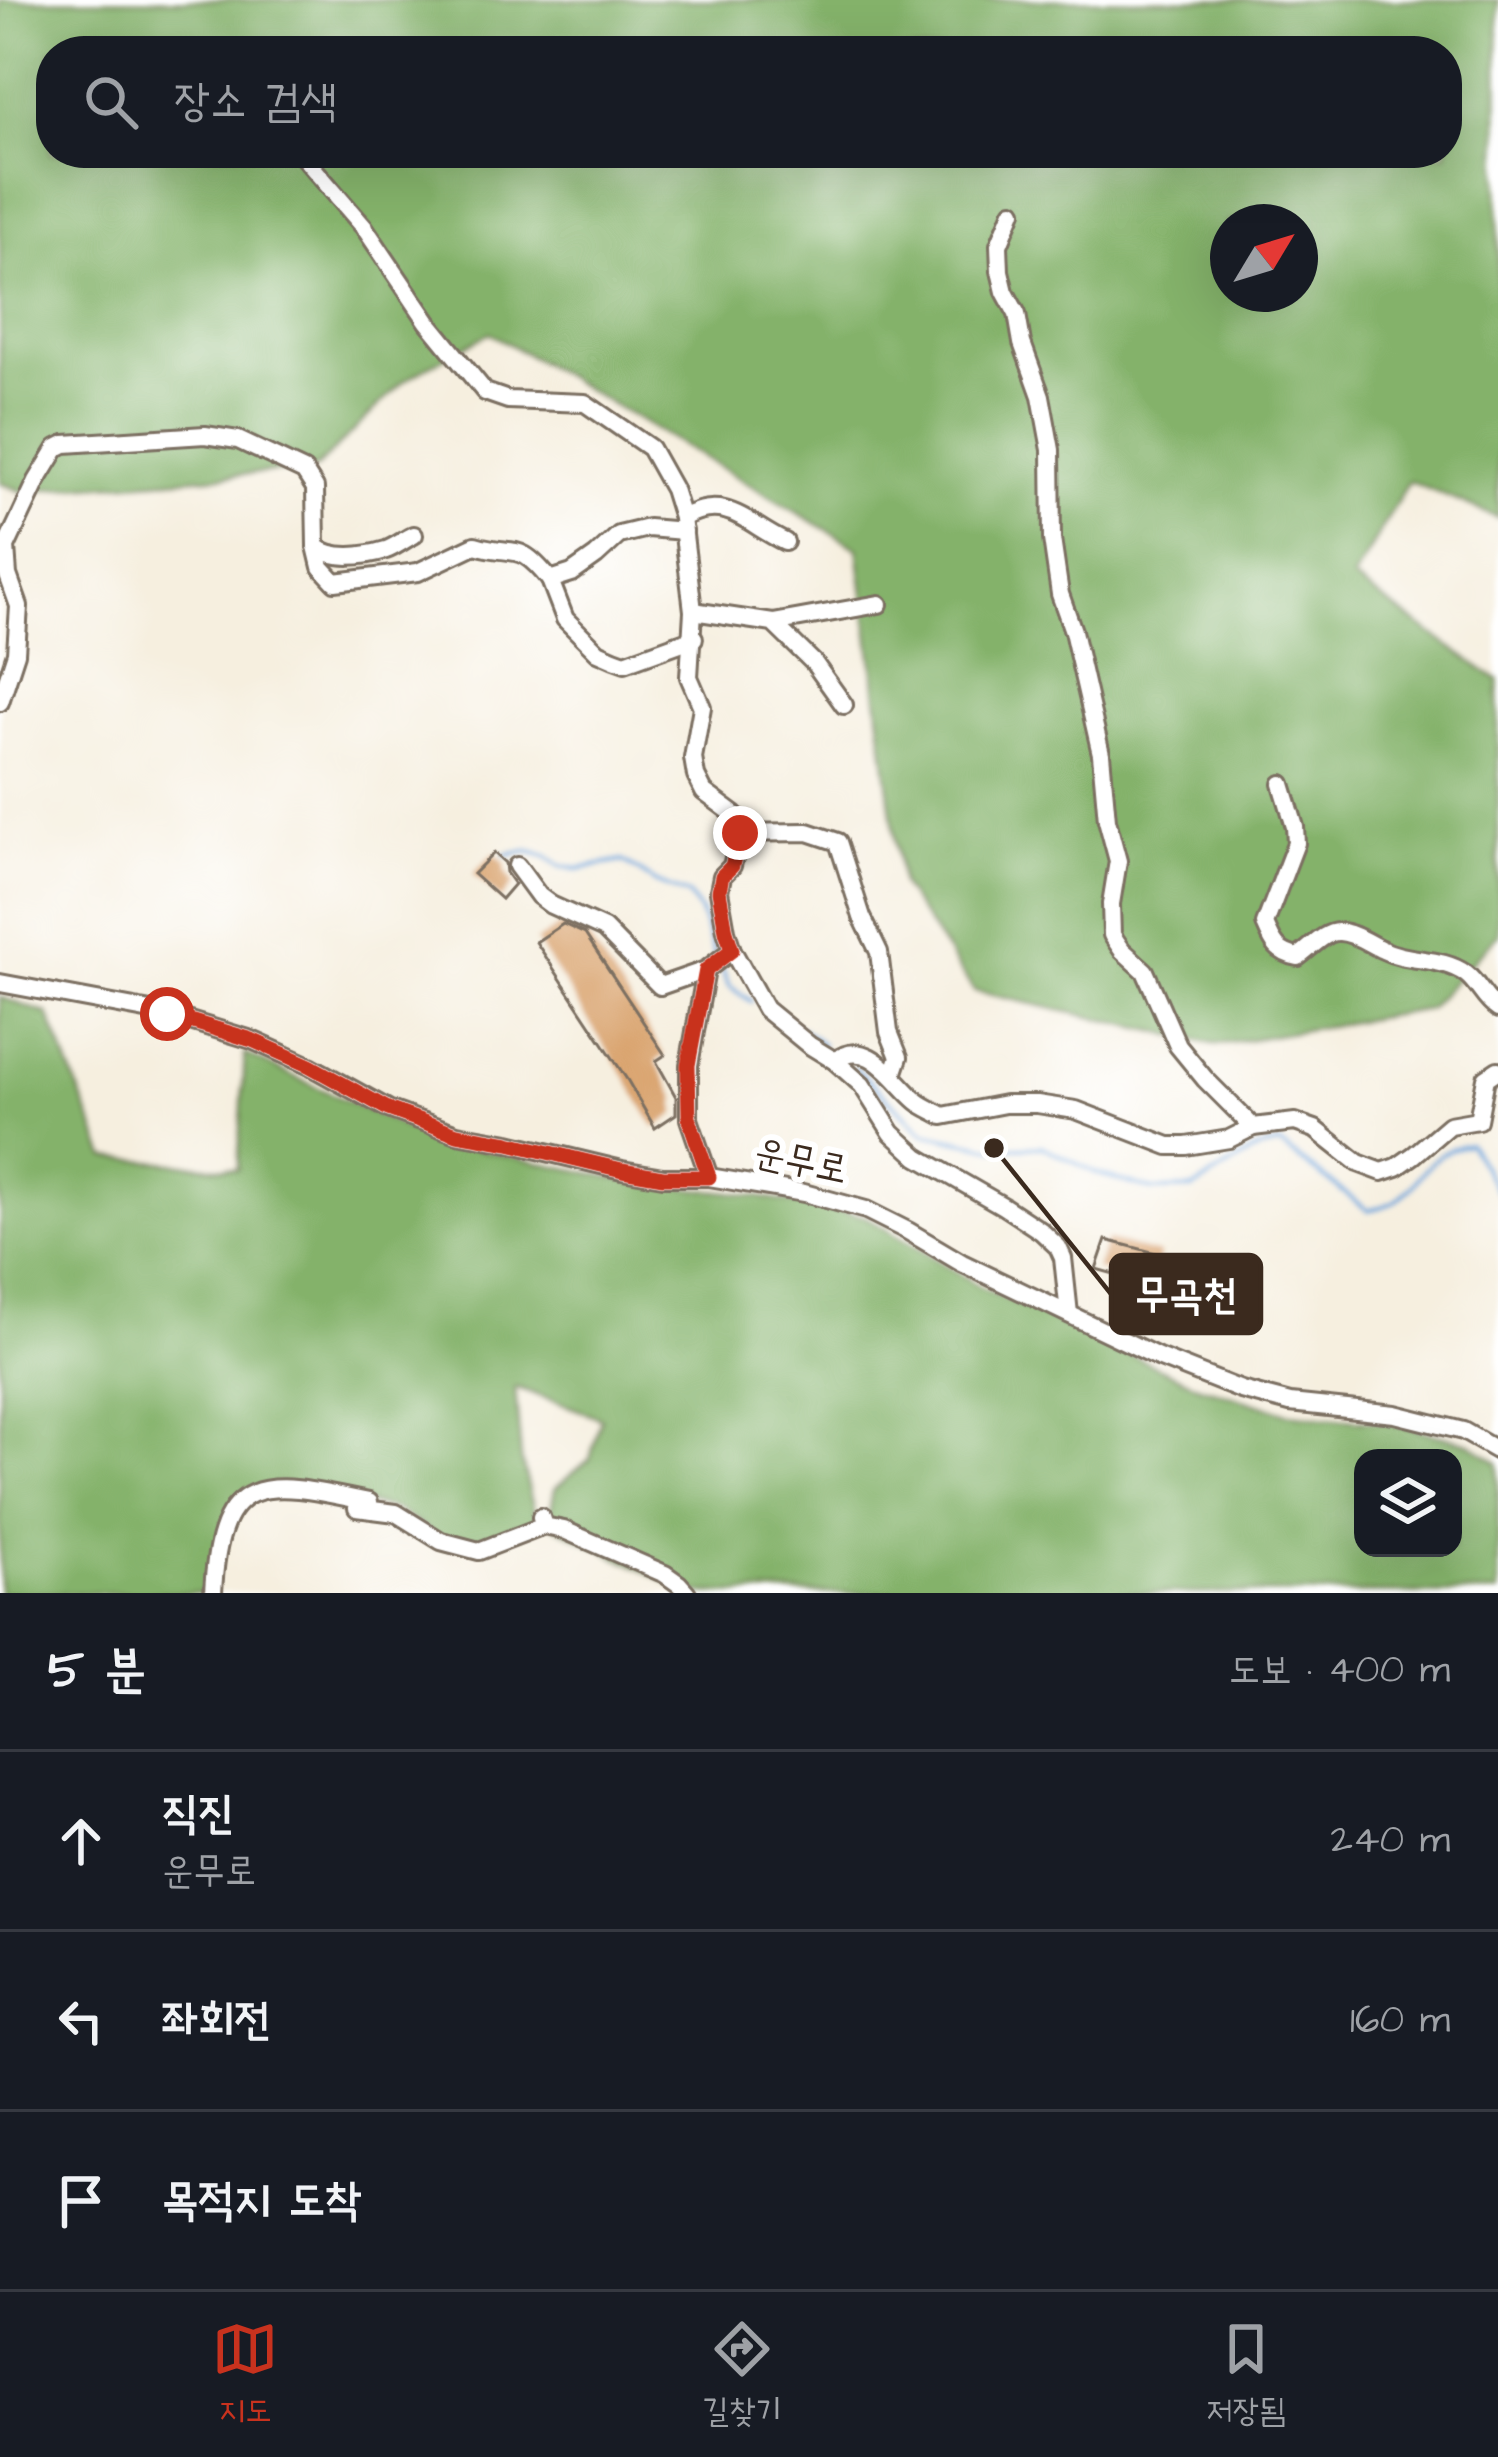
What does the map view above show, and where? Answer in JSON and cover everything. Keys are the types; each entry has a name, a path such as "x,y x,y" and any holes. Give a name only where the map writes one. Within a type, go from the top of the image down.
{"street":[{"path":"313,168 364,226 428,322 485,392 508,400 585,403 650,448 673,489 683,524 694,611 689,677 702,707 693,758 696,776 704,792 735,815 740,833 732,866 722,876 719,891 732,950 765,1010 809,1045 840,1058 892,1133 918,1157 1003,1206 1058,1247 1064,1258 1069,1314"},
{"path":"1013,211 999,245 1000,271 1041,396 1051,450 1052,539 1060,593 1102,754 1107,820 1118,861 1112,935 1144,971 1178,1046 1253,1127"},
{"path":"0,702 16,653 20,606 8,575 6,547 37,481 65,443 205,435 238,440 304,471 315,488 321,567 335,582 418,572 475,544 491,550 515,549 533,559 550,580 565,619 598,652 625,663 694,638"},
{"path":"550,580 572,573 619,535 683,524 698,509 720,507 785,542"},
{"path":"316,546 325,554 343,555 387,550 414,535"},
{"path":"694,611 773,623 879,604"},
{"path":"773,623 814,663 844,705"},
{"path":"1282,784 1296,843 1264,924 1284,954 1298,957 1331,932 1342,932 1387,953 1452,965 1471,978 1498,1009"},
{"path":"740,833 808,832 838,842 862,917 879,952 889,1032 899,1057 893,1075"},
{"path":"517,866 539,896 604,929 660,986 706,970 732,950"},
{"path":"706,970 688,1065 689,1119 709,1177"},
{"name":"운무로","path":"0,983 167,1014 252,1040 388,1109 457,1134 663,1177 709,1177 804,1193 866,1210 962,1263 1158,1357 1241,1390 1290,1403 1395,1414 1463,1431 1498,1450"},
{"path":"840,1058 862,1054 893,1075 915,1100 943,1116 1005,1104 1037,1104 1076,1110 1168,1146 1208,1145 1253,1127 1295,1122 1315,1129 1358,1163 1382,1172 1414,1155 1449,1125 1478,1120 1486,1078 1498,1070"},
{"path":"213,1593 214,1558 226,1519 252,1493 287,1487 369,1502"},
{"path":"343,1496 356,1508 396,1513 441,1541 479,1551 543,1522 644,1564 679,1583 687,1593"}],"green space":[{"path":"0,0 1498,0 1498,518 1409,481 1353,579 1498,680 1498,934 1428,1009 1217,1045 974,991 901,885 858,548 490,333 404,381 315,469 21,491 0,483"},
{"path":"0,997 48,1014 106,1157 238,1169 245,1054 432,1140 648,1185 731,1192 864,1216 988,1291 1200,1386 1288,1413 1396,1424 1470,1443 1498,1463 1498,1593 690,1593 548,1523 555,1488 590,1459 601,1418 515,1387 521,1458 538,1526 478,1548 442,1539 396,1510 278,1483 232,1506 209,1593 0,1593"}],"building":[{"path":"494,853 505,863 514,884 501,899 473,874"},
{"path":"563,924 585,934 665,1055 656,1061 676,1097 676,1114 655,1128 536,942"},
{"path":"1106,1240 1160,1254 1150,1284 1096,1269"}],"waterway":[{"path":"506,855 529,851 577,869 623,861 656,883 688,895 700,912 715,956"},
{"path":"720,966 729,986 751,1001"},
{"path":"802,1029 822,1044"},
{"path":"856,1068 924,1133 994,1148 1042,1146 1098,1174 1153,1190 1193,1189 1256,1150 1280,1145 1368,1210 1397,1200 1435,1159 1469,1144 1498,1192"}],"place":[{"name":"무곡천","path":"994,1148"}],"route":[{"path":"167,1014 252,1040 388,1109 457,1134 663,1177 709,1177 689,1119 688,1065 706,970 732,950 719,891 722,876 732,866 740,833"}]}
